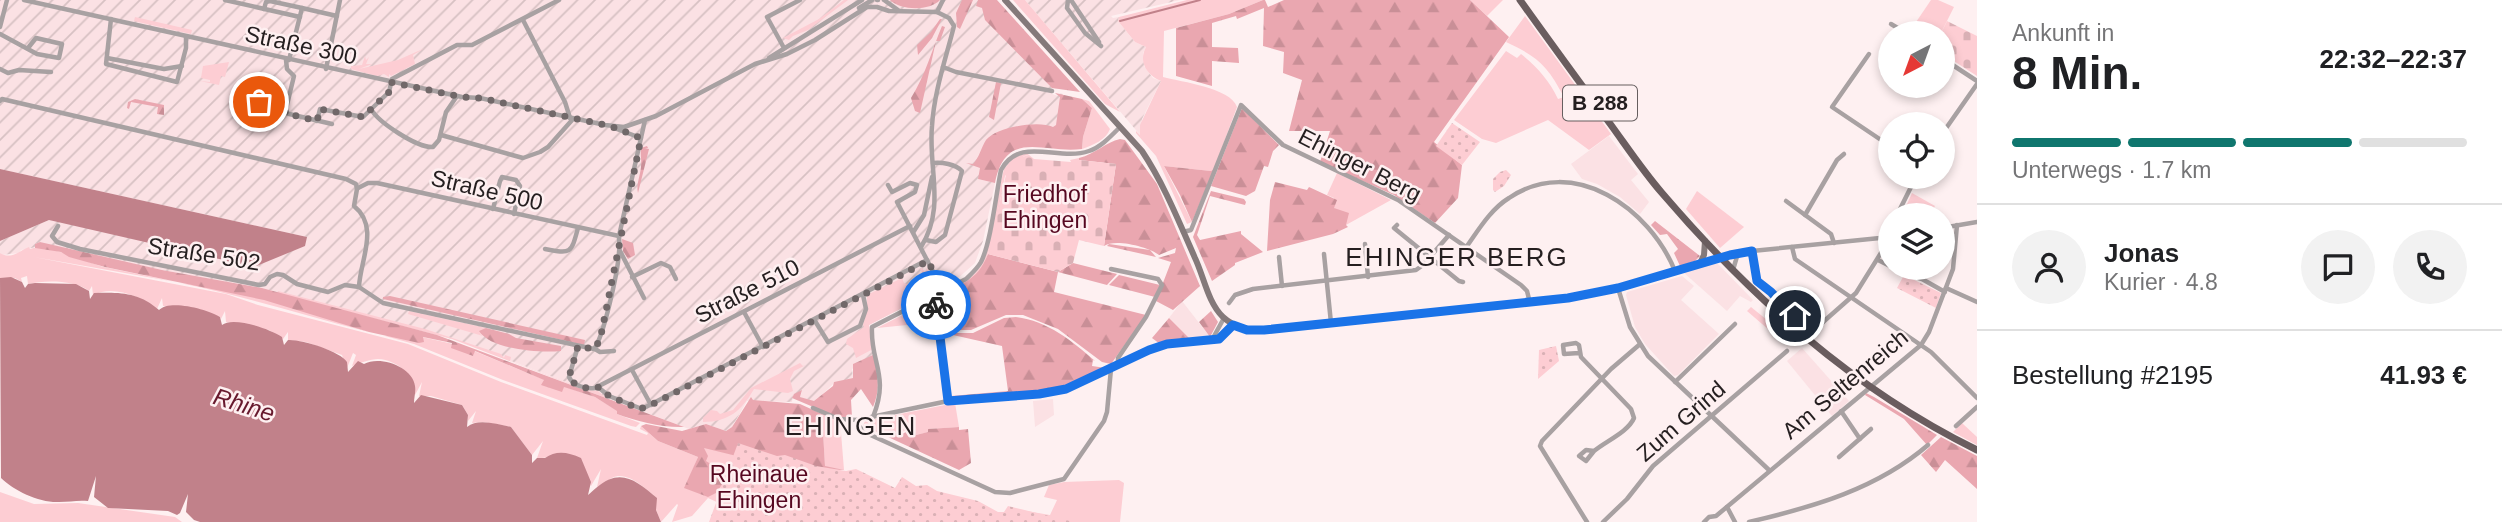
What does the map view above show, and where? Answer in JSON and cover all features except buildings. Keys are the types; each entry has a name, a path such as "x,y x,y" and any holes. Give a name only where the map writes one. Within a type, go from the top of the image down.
{"main road":[{"path":"1005,0 1142,151 1155,171 1184,232 1214,304 1233,325 1247,330 1264,330 1568,298 1618,288 1721,258"},
{"name":"B 288","path":"1522,0 1675,207 1733,270 1793,328 1871,387 1939,430 1977,450"},
{"path":"1700,264 1705,241"}],"street":[{"path":"0,27 7,0"},
{"name":"Straße 300","path":"24,0 326,69 624,127 645,120 765,60 862,0"},
{"path":"225,0 300,17"},
{"path":"326,69 340,0"},
{"path":"317,121 320,109 363,117 389,92 390,82 457,45 472,45 559,0"},
{"path":"787,54 767,17 800,0"},
{"path":"828,32 876,0"},
{"path":"884,0 902,11"},
{"path":"922,247 937,194 931,129 954,26 949,18 937,12 943,0"},
{"path":"1069,0 1093,30 1101,46 1067,8 1069,0"},
{"path":"264,9 266,2 270,1 337,16"},
{"name":"Straße 300","path":"765,60 787,54 867,7 889,11 937,12"},
{"path":"302,8 288,60 287,69 294,76 285,113 332,124"},
{"path":"111,19 106,64 177,82 187,37"},
{"path":"440,135 523,158 548,147 571,118 523,20"},
{"path":"0,34 37,54 59,58 62,44 36,38 28,48"},
{"path":"1869,54 1832,107 1878,138"},
{"path":"107,58 164,69 181,66"},
{"path":"943,67 956,72 1052,90"},
{"path":"1955,67 1977,83 1955,115"},
{"path":"0,69 8,73 19,70 51,72"},
{"path":"371,109 379,121 391,126 417,145 433,147 439,140 446,112 457,96"},
{"path":"0,101 2,99 346,178 356,184 354,206 364,219 368,234 359,287 383,303 600,352 614,351"},
{"path":"237,116 243,105 287,102"},
{"name":"Ehinger Berg","path":"1184,232 1191,230 1241,105 1283,145 1398,200 1467,246 1521,285 1527,291 1530,303"},
{"path":"594,349 600,340 620,250 619,236 645,120"},
{"path":"610,126 641,138"},
{"path":"873,416 881,393 881,382 872,327 966,279 981,262 1001,170 1006,161 1013,154 1027,150 1074,154 1090,151 1120,127"},
{"path":"1805,215 1837,160 1844,154"},
{"path":"926,240 936,242 945,235 962,171 941,162 933,163"},
{"path":"912,228 924,215 934,173"},
{"path":"493,209 500,181 502,177 509,177 516,180 520,186 514,214"},
{"path":"1467,246 1489,216 1507,199 1533,185 1557,181 1573,182 1603,192 1628,211 1661,243 1675,271"},
{"name":"Straße 500","path":"357,189 368,183 377,183 619,236"},
{"path":"888,184 892,192 910,183 917,186 915,192 897,202 943,291"},
{"path":"1786,201 1831,234 1834,243"},
{"path":"1957,225 1977,222"},
{"path":"1396,225 1394,228 1463,282"},
{"name":"Am Seltenreich","path":"1704,522 1709,517 1716,516 1921,345 1929,332 1955,263 1957,225"},
{"name":"Straße 502","path":"58,226 52,236 57,242 173,269 259,285 265,284 270,277 277,274 298,284 328,292 345,285 359,287"},
{"path":"545,249 564,253 569,251 573,247 578,228"},
{"name":"Straße 510","path":"598,387 912,228"},
{"path":"1229,303 1244,291 1416,270 1448,235"},
{"path":"1721,258 1752,251 1878,237"},
{"path":"1365,244 1368,277"},
{"path":"1792,247 1795,259 1921,345 1953,372 1977,398"},
{"path":"620,250 643,298"},
{"path":"1752,251 1757,281 1814,330 1852,297 1878,260"},
{"path":"1733,270 1738,253"},
{"path":"1324,254 1331,323"},
{"path":"1279,257 1282,286"},
{"path":"578,346 569,377 571,381 588,388 598,387 609,396 640,409 928,261"},
{"path":"632,276 661,263 670,267 676,279"},
{"path":"1111,269 1158,279 1162,285 1146,317 1118,358 1118,365"},
{"path":"1924,280 1977,302"},
{"path":"1618,288 1630,327 1639,345 1675,383 1769,470"},
{"path":"815,321 828,342 850,331 862,323 866,309 863,295"},
{"path":"933,296 939,322 948,401"},
{"path":"744,312 763,347"},
{"path":"1212,340 1224,318"},
{"path":"1675,383 1735,324"},
{"path":"813,408 839,419 857,420 948,401 1039,394 1066,389 1167,344 1219,339 1233,325"},
{"path":"1587,522 1540,446 1602,378 1639,345"},
{"name":"Zum Grind","path":"1603,522 1627,499 1653,466 1787,351"},
{"path":"1579,353 1631,409 1634,420 1611,441 1594,451"},
{"path":"857,420 864,432 995,492 1010,493 1064,479 1104,421 1111,368"},
{"path":"632,370 651,405"},
{"path":"1956,426 1977,407"},
{"path":"1841,411 1860,439"},
{"path":"1839,457 1871,429"},
{"path":"1749,522 1795,511 1856,491 1893,471 1928,445"},
{"path":"1727,506 1735,522"}],"shaded area":[{"path":"0,0 985,0 1058,89 1052,88 1052,94 1063,94 1060,133 1016,132 978,179 995,183 983,241 975,263 956,280 869,325 874,355 852,369 853,378 834,383 815,402 800,397 802,391 793,395 792,402 747,401 732,427 726,431 706,424 689,429 456,340 262,288 162,270 41,242 35,244 36,247 21,250 19,253 2,255 0,241 49,220 307,237 0,169"},
{"path":"1025,0 1180,0 1111,16 1119,17 1118,21 1135,42 1146,47 1143,53 1144,66 1153,78 1161,81 1142,119 1141,136"},
{"path":"1609,136 1638,174 1631,180 1649,202 1640,214 1620,197 1582,179 1571,164"},
{"path":"1718,264 1753,300 1751,302 1740,296 1727,311 1683,272"},
{"path":"1682,276 1694,286 1681,300 1719,334 1674,376 1645,344 1635,327 1626,295 1627,292"},
{"path":"1182,301 1210,337 1190,339 1169,318"},
{"path":"1802,348 1849,401 1832,416 1787,361"},
{"path":"1053,399 1054,415 1035,427 1033,401"}],"green space":[{"path":"844,0 848,0 808,30 789,40 783,38 819,19"},
{"path":"890,0 940,0 923,8 908,8"},
{"path":"962,0 973,0 960,29 957,27 956,13"},
{"path":"978,0 997,0 1080,92 1052,88 985,20 982,8 976,6"},
{"path":"1013,0 1025,0 1120,112 1105,104"},
{"path":"1187,0 1263,0 1229,14 1164,31 1163,77 1216,90 1233,100 1237,107 1214,169 1211,171 1164,166 1192,222 1187,224 1156,156 1136,133 1140,135 1140,125 1161,81 1145,67 1143,58 1146,47 1135,42 1118,21 1119,17"},
{"path":"1263,0 1268,7 1284,0 1470,0 1509,37 1434,142 1462,165 1458,198 1435,223 1394,195 1320,162 1330,131 1289,131 1302,80 1283,73 1284,52 1263,46 1264,8 1237,19 1236,16 1212,23 1212,47 1238,48 1239,63 1212,61 1212,86 1176,76 1176,28 1229,14"},
{"path":"1470,0 1503,0 1487,16"},
{"path":"1931,0 1954,7 1947,21 1917,21"},
{"path":"1525,16 1611,134 1589,150 1548,120 1496,143 1482,139 1454,120 1506,51 1517,58 1521,54 1542,74 1558,99 1564,97 1541,63 1506,42"},
{"path":"135,17 192,30 191,34 134,21"},
{"path":"940,19 932,38 918,55 917,45"},
{"path":"1955,25 1977,36 1977,76 1955,62"},
{"path":"942,26 945,27 940,41 936,41"},
{"path":"936,42 920,113 915,111 911,98"},
{"path":"425,48 413,55 415,64 391,76 389,74 389,77 351,69 351,66 362,65 365,56 366,60 369,57 366,64 372,64 359,69 398,60"},
{"path":"229,62 225,77 221,76 219,85 200,81 210,82 201,78 203,66"},
{"path":"996,82 1001,83 994,120 989,117"},
{"path":"1055,93 1082,99 1092,108 1082,149 1017,149 1008,155 1000,166 995,183 978,179 980,168 966,163 973,164 991,135 1018,126 1056,125 1060,97"},
{"path":"135,99 164,105 164,115 157,114 158,107 131,102 129,109 127,108 128,102"},
{"path":"1082,99 1089,101 1110,129 1095,144 1082,149 1092,108"},
{"path":"1242,108 1279,145 1273,151 1268,167 1264,166 1255,191 1246,196 1211,186"},
{"path":"1452,123 1480,142 1462,165 1436,146"},
{"path":"1120,139 1125,140 1157,184 1200,286 1173,310 1156,301 1171,262 1158,258 1175,253 1176,248 1159,255 1132,244 1116,243 1104,246 1116,164 1079,158"},
{"path":"647,146 648,148 645,148 649,149 638,193 641,148"},
{"path":"1027,153 1029,155 1024,156 1005,176 992,242 984,265 971,280 941,297 938,304 941,294 971,277 981,266 1004,169 1014,157"},
{"name":"Friedhof Ehingen","path":"1029,155 1034,159 1071,162 1070,160 1079,158 1116,164 1104,246 1079,240 1073,263 1058,272 988,254 1008,166 1014,159"},
{"path":"1164,166 1211,171 1214,169 1192,222 1180,195"},
{"path":"1506,170 1511,175 1504,186 1495,192 1493,179"},
{"path":"1337,173 1391,200 1346,225 1334,208 1334,198 1327,195"},
{"path":"1275,182 1307,190 1309,187 1337,200 1334,208 1349,213 1346,225 1348,227 1333,234 1267,251 1270,200"},
{"path":"1211,191 1244,199 1246,202 1245,205 1210,196 1197,235 1200,240 1241,231 1241,234 1263,252 1235,263 1212,281 1193,237"},
{"path":"1697,191 1744,227 1720,248 1686,209"},
{"path":"1912,193 1930,203 1907,203"},
{"path":"1655,221 1700,256 1695,261 1680,266 1674,253 1678,249 1667,234 1660,235 1651,225"},
{"path":"622,239 633,243 635,255 628,259 623,251"},
{"path":"40,242 162,270 262,288 437,335 684,427 650,424 617,414 617,411 595,397 564,387 562,392 541,385 544,380 475,351 473,356 451,348 452,343 423,337 424,342 419,343 369,332 264,300 105,267 69,257 61,252 35,248 35,244"},
{"path":"1109,244 1150,250 1156,257 1107,246"},
{"path":"29,247 56,251 104,267 176,282 34,257 226,294 258,305 408,344 501,382 647,435 648,433 640,429 641,426 658,441 698,457 685,488 723,483 714,466 706,462 703,447 789,469 721,504 708,498 692,516 672,522 677,504 661,522 656,510 656,498 630,478 618,476 597,487 601,469 591,486 582,461 562,454 537,458 543,441 532,455 511,427 483,422 472,423 476,411 468,421 468,415 462,405 431,396 419,396 422,382 415,395 409,376 392,362 375,359 352,366 356,355 353,353 347,368 342,355 306,342 288,340 288,332 283,339 269,330 226,322 225,311 221,319 190,307 163,306 162,298 157,309 126,293 109,291 93,295 92,286 89,291 60,282 28,284 27,276 21,278 22,282 15,278 0,278 0,253 11,255"},
{"path":"988,254 1058,272 1054,292 1146,315 1111,364 1102,362 1058,329 1023,315 1006,315 971,330 943,330 939,300 973,277 984,264"},
{"path":"1073,263 1117,274 1107,285 1058,272"},
{"path":"927,268 937,290 869,325 873,349 856,358 853,348 846,344 847,339 864,327 867,295 902,278 904,283 910,285 925,278 920,269 925,272"},
{"path":"1119,275 1160,285 1155,297 1109,285"},
{"path":"1901,280 1914,280 1941,293 1936,308 1897,288"},
{"path":"180,283 252,296 369,332 251,300"},
{"path":"278,291 425,329 501,354 504,358 505,355 511,357 510,361 587,390 598,391 606,398 666,421 452,339 277,293"},
{"path":"390,296 585,340 584,345 383,299"},
{"path":"928,302 934,306 937,322 877,328"},
{"path":"1751,307 1788,337 1783,342 1747,311"},
{"path":"409,311 486,328 480,334 483,336 408,314"},
{"path":"1211,311 1218,322 1210,337 1199,322"},
{"path":"1016,317 1049,327 1095,361 1093,360 1092,366 1106,368 1059,390 953,398 951,396 1008,391 1002,346 944,333 973,333 1004,318"},
{"path":"1169,318 1190,339 1160,344 1152,338"},
{"path":"486,328 516,338 561,346 561,351 529,351 505,346 485,337 479,331"},
{"path":"385,336 422,337 453,344 473,356 474,351 595,397 618,411 617,414 640,423 636,427 631,426 503,380 414,344"},
{"path":"1556,346 1559,361 1538,379 1539,350"},
{"path":"873,355 878,381 873,407 861,389 851,400 852,417 837,417 792,398 802,390 800,397 814,401 833,386 834,382 853,378 853,364"},
{"path":"800,363 806,365 794,371 790,379 793,391 788,393 754,389 734,413 720,420 703,422 703,418 711,410 720,414 733,410 751,388"},
{"path":"1866,393 1937,435 1927,445 1904,419 1865,395"},
{"path":"751,397 753,400 800,404 822,414 825,466 844,470 789,469 704,448 708,456 706,461 714,466 723,483 716,493 708,497 684,488 698,457 658,441 641,426 646,424 682,431 706,424 726,431 732,427"},
{"path":"955,403 959,427 929,429 929,432 916,435 914,428 888,433 863,426 865,421"},
{"path":"816,410 840,420 844,470 825,467 822,414"},
{"path":"1962,423 1977,437 1977,445 1953,432"},
{"path":"959,427 959,430 968,429 971,463 959,470 873,430 902,434 914,428 916,435 928,432 928,429"},
{"path":"1941,437 1977,456 1977,489 1945,460 1936,472 1921,455"},
{"name":"Rheinaue Ehingen","path":"738,443 816,466 846,471 856,469 895,488 902,477 916,486 927,485 937,491 978,501 998,512 1004,512 1008,506 1074,522 709,522"},
{"path":"1119,480 1124,483 1120,522 988,522 1006,512 1008,508 1050,515 1057,500 1044,497 1049,485"},
{"path":"0,492 34,504 78,503 175,517 182,522 0,522"}],"water":[{"path":"0,169 307,237 305,246 254,267 49,220 0,241"},
{"name":"Rhine","path":"11,277 22,282 25,288 28,284 35,283 76,284 89,291 90,299 94,293 120,293 136,296 159,310 171,305 198,308 220,317 222,325 234,322 269,330 282,337 284,345 288,340 294,340 329,350 347,362 348,372 358,361 364,364 378,361 395,365 413,379 414,403 421,395 462,405 468,415 467,427 482,422 511,427 532,455 532,463 537,458 558,453 581,458 591,482 588,495 613,478 635,481 657,498 656,510 661,522 200,522 186,512 188,494 177,515 168,511 108,508 94,497 96,476 88,501 52,502 20,492 1,478 0,278"}],"waterway":[{"path":"1120,21 1200,0"}],"way so far":[{"path":"259,102 287,102 285,113 317,121 320,109 363,117 389,92 390,82 610,126 641,138 600,340 594,349 578,346 569,377 573,383 588,388 598,387 609,396 640,409 928,261 943,291 933,296 936,305"}],"district":[{"name":"EHINGER BERG","path":"1457,257"},
{"name":"EHINGEN","path":"851,426"}],"route":[{"path":"936,305 948,401 1039,394 1066,389 1167,344 1219,339 1233,325 1247,330 1264,330 1568,298 1618,288 1752,251 1757,281 1785,307 1789,307 1795,316"}]}
